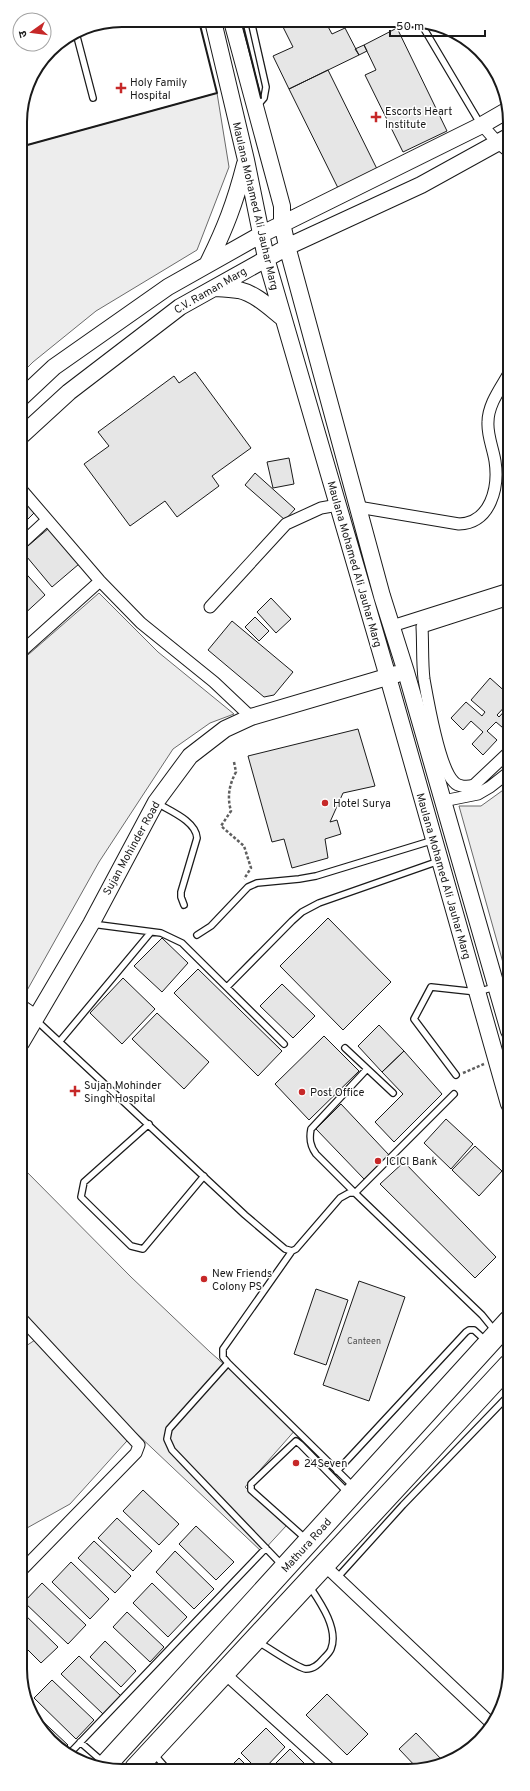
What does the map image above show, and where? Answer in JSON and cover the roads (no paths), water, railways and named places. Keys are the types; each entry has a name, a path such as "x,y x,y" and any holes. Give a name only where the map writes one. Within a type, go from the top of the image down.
{"highway":[{"name":"Mathura Road","path":"108,1763 499,1333"},
{"path":"139,1764 223,1672 307,1584 330,1571 503,1373"}],"main road":[{"name":"Maulana Mohamed Ali Jauhar Marg","path":"214,27 246,160 266,258 388,677 503,1083"},
{"name":"Maulana Mohamed Ali Jauhar Marg","path":"234,27 282,206 282,223 358,506 503,1008"},
{"path":"27,392 54,368 168,287 282,223 482,126 502,114"},
{"name":"C.V. Raman Marg","path":"27,430 69,392 180,306 288,246 421,185 503,145"},
{"path":"207,265 225,230 236,201 246,160"},
{"path":"214,288 239,290 249,294 261,300 283,318"},
{"name":"Sujan Mohinder Road","path":"27,1033 91,924 156,802 190,756 225,729 251,717 406,672"}],"street":[{"path":"482,126 503,142"},
{"path":"358,506 454,523 470,524 478,519 485,512 495,488 495,462 488,422 490,407 503,384"},
{"path":"27,496 100,581 141,623 214,682 251,717"},
{"path":"210,607 286,524 321,508 338,505"},
{"path":"27,538 47,520"},
{"path":"27,647 100,581"},
{"path":"392,626 503,590"},
{"path":"503,602 422,627 424,678 441,760 455,784 469,787 474,785 503,758"},
{"path":"443,801 478,794 503,777"},
{"path":"27,1010 36,1017"},
{"path":"27,1325 139,1445 136,1453 27,1565"},
{"path":"330,1571 488,1720"},
{"path":"223,1672 324,1764"}],"lane":[{"path":"252,27 266,93 256,108"},
{"path":"424,29 482,126"},
{"path":"77,39 93,98"},
{"path":"156,802 192,825 197,832 197,838 181,892 184,905"},
{"path":"198,935 211,926 248,888 257,883 316,876 434,840"},
{"path":"227,987 302,912 319,903 440,861"},
{"path":"91,924 161,933 182,943 284,1044"},
{"path":"60,1041 152,932"},
{"path":"456,1076 414,1019 431,987 477,992 497,986"},
{"path":"36,1017 251,1220 285,1248 292,1251"},
{"path":"345,1048 393,1094"},
{"path":"367,1069 311,1129 310,1135 312,1148 316,1154 355,1193 499,1333"},
{"path":"354,1493 337,1471 228,1363 223,1357 223,1349 292,1251 296,1250 340,1198 349,1193 355,1193 454,1094"},
{"path":"149,1124 84,1182 81,1197 131,1246 143,1249 204,1176"},
{"path":"337,1471 466,1332 469,1330 474,1330 499,1333"},
{"path":"228,1363 169,1429 167,1439 172,1450 285,1568"},
{"path":"330,1571 418,1489 503,1402"},
{"path":"309,1542 251,1490 251,1484 296,1441 354,1493"},
{"path":"73,1750 266,1548"},
{"path":"254,1640 298,1666 307,1669 316,1667 331,1650 333,1636 329,1618 307,1584"},
{"path":"80,1742 98,1760"},
{"path":"151,1751 163,1764"}],"place":[{"name":"Holy Family Hospital","path":"121,88"},
{"name":"Escorts Heart Institute","path":"376,117"},
{"name":"Hotel Surya","path":"325,803"},
{"name":"Sujan Mohinder Singh Hospital","path":"75,1091"},
{"name":"Post Office","path":"302,1092"},
{"name":"ICICI Bank","path":"378,1161"},
{"name":"New Friends Colony PS","path":"204,1279"},
{"name":"24Seven","path":"296,1463"}]}
